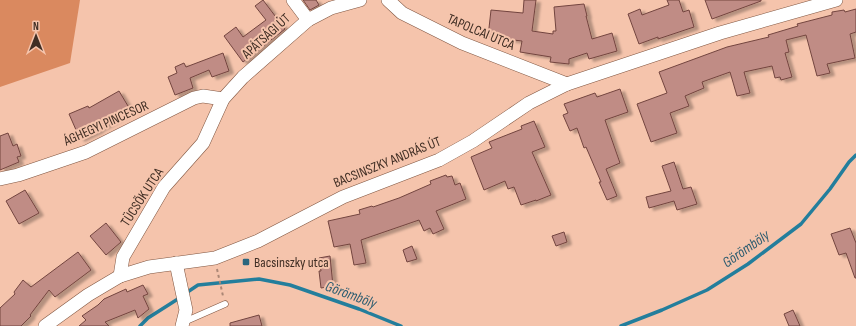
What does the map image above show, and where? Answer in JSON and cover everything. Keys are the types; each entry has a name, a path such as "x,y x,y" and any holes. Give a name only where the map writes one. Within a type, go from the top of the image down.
{"street":[{"path":"293,0 308,20"},
{"name":"APÁTSÁGI ÚT","path":"223,98 243,77 308,20 331,8 360,0"},
{"name":"TAPOLCAI UTCA","path":"388,0 402,13 462,43 568,84"},
{"name":"BACSINSZKY ANDRÁS ÚT","path":"45,326 88,295 120,276 149,267 215,258 258,241 343,197 439,160 473,141 529,103 568,84 720,32 836,0"},
{"name":"ÁGHEGYI PINCESOR","path":"0,179 18,175 86,152 194,98 203,96 223,98"},
{"name":"TÜCSÖK UTCA","path":"120,276 122,257 164,187 203,143 223,98"},
{"path":"176,263 184,319"}],"lane":[{"path":"184,319 225,304"}],"path":[{"path":"215,258 225,304"}],"shaded area":[{"path":"0,0 80,0 70,63 0,87"}],"building":[{"path":"263,0 285,29 243,62 224,36 236,27 243,37 266,20 255,6"},
{"path":"303,0 316,0 319,5 310,10"},
{"path":"524,0 536,0 532,31 553,34 553,31 556,31 554,7 584,4 592,39 612,33 617,51 589,59 587,53 569,59 569,64 550,62 551,57 520,52 522,41 488,37 491,10 523,13"},
{"path":"667,0 679,0 683,12 689,10 694,27 639,44 628,14 640,9 642,15 669,5"},
{"path":"705,0 761,0 761,1 712,19"},
{"path":"856,9 856,32 850,34 855,58 827,64 830,73 817,76 806,35 786,40 789,52 785,53 792,77 781,80 780,77 775,78 772,66 744,72 750,93 737,96 730,72 702,82 704,88 685,96 689,106 670,113 677,133 651,142 637,104 667,93 659,72 727,47 769,37 768,35 798,26 797,24 832,15 832,12 844,10 845,12"},
{"path":"223,53 229,71 212,77 209,70 190,78 193,88 175,95 168,77 177,73 175,67 184,63 186,67"},
{"path":"620,89 628,112 605,120 620,163 606,169 617,196 607,200 599,182 601,182 586,147 584,148 577,128 570,131 563,115 568,113 564,104 595,93 597,97"},
{"path":"119,91 131,111 99,130 80,139 69,114 88,106 89,108"},
{"path":"534,121 545,147 532,152 551,195 521,205 514,187 508,189 505,181 484,190 471,157 492,148 489,142 522,129 521,126"},
{"path":"8,133 13,146 17,144 21,156 17,157 19,162 0,170 0,136"},
{"path":"674,162 683,189 691,187 697,204 677,210 674,201 649,208 646,197 671,191 662,166"},
{"path":"446,175 447,177 452,176 455,185 460,183 466,199 436,211 444,229 433,234 430,228 424,231 419,220 361,240 366,263 354,265 350,244 334,247 328,221 360,214 359,210 399,198 431,184 430,181"},
{"path":"25,190 39,213 19,224 6,201"},
{"path":"106,223 121,242 106,255 90,236"},
{"path":"850,228 856,243 856,278 846,253 839,255 831,234"},
{"path":"564,232 567,242 556,246 552,236"},
{"path":"412,246 417,259 407,262 403,250"},
{"path":"78,252 91,270 55,297 49,290 30,315 31,316 21,326 0,326 0,308 15,294 14,292 23,280 31,287"},
{"path":"330,256 333,286 321,288 319,258"},
{"path":"143,285 148,294 143,296 149,309 138,318 135,310 105,322 109,326 79,326 86,320 82,316 104,299 126,289 127,292"},
{"path":"793,310 800,326 789,326 784,314"},
{"path":"259,315 262,326 230,326 230,323"}],"waterway":[{"name":"Görömböly","path":"621,326 707,290 748,264 801,224 856,155"},
{"name":"Görömböly","path":"186,293 198,285 259,279 290,285 359,309 401,326"},
{"name":"Görömböly","path":"140,326 148,318 181,297"}],"place":[{"name":"Bacsinszky utca","path":"246,262"}]}
